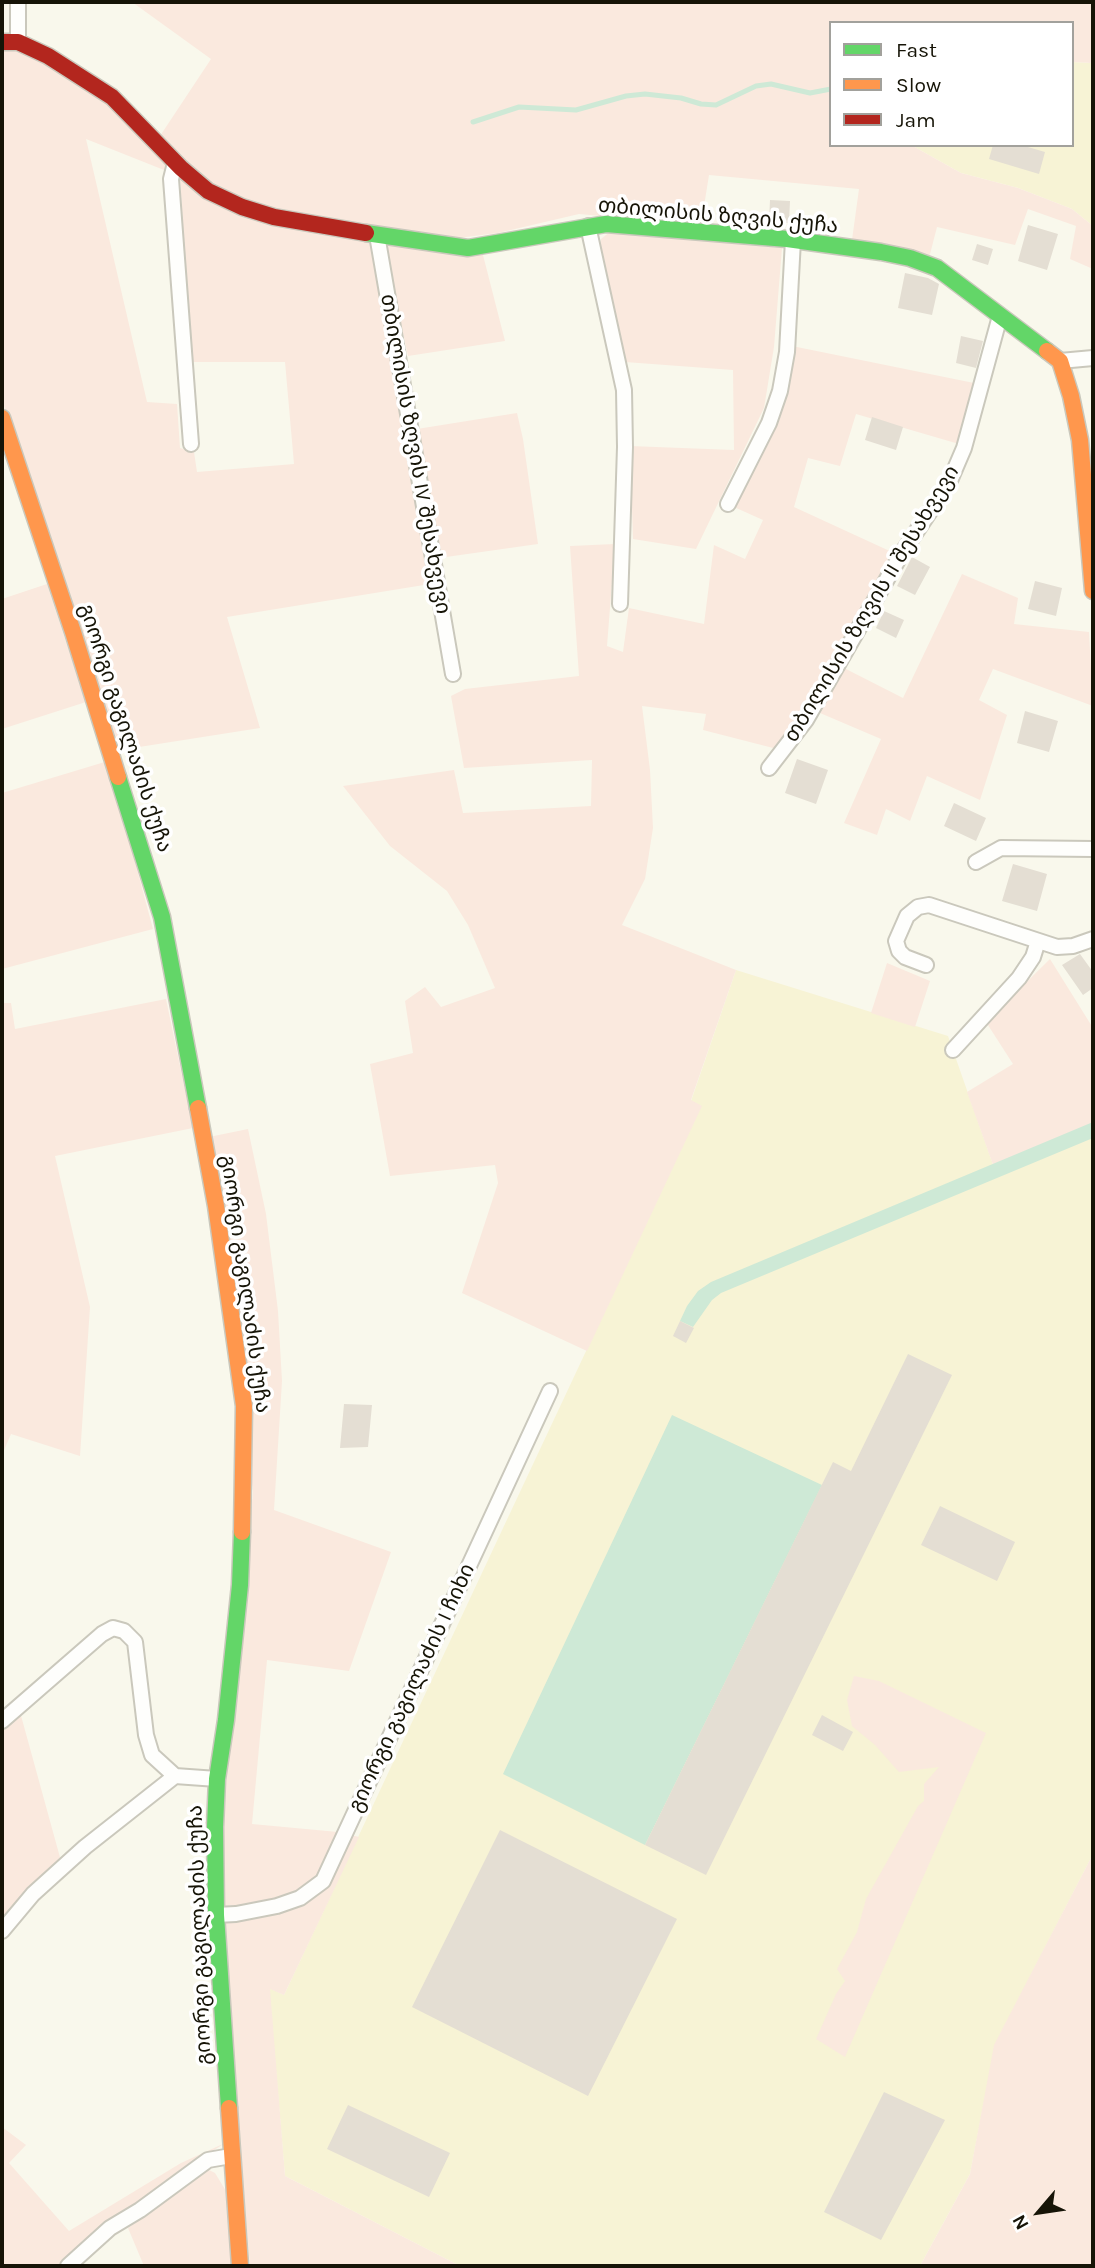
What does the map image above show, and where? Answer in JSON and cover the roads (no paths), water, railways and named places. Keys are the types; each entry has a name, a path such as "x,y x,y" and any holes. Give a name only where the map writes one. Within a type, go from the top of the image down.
{"street":[{"path":"10,42 18,2"},
{"name":"თბილისის ზღვის ქუჩა","path":"10,42 48,56 112,97 175,163 208,191 242,207 274,217 468,248 606,224 793,240 910,258 937,268 1060,361"},
{"path":"175,163 171,178 191,444"},
{"path":"588,226 624,390 620,604"},
{"name":"თბილისის ზღვის IV შესახვევი","path":"377,235 453,674"},
{"path":"728,505 769,423 780,391 787,352 793,240"},
{"name":"თბილისის ზღვის II შესახვევი","path":"769,768 806,720 902,553 949,483 964,449 1000,316"},
{"path":"1093,358 1060,361 1080,440 1093,591"},
{"name":"გიორგი გაგილაძის ქუჩა","path":"2,418 162,917 216,1206 244,1406 240,1585 217,1779 215,1827 216,1915 240,2266"},
{"path":"976,862 1001,848 1093,849"},
{"path":"926,965 905,957 899,951 896,941 907,916 918,906 929,905 1057,947 1073,946 1093,939"},
{"path":"953,1051 1019,978 1033,957 1038,941"},
{"name":"გიორგი გაგილაძის I ჩიხი","path":"216,1915 236,1914 289,1902 300,1898 323,1881 550,1391"},
{"path":"2,1721 102,1634 113,1628 124,1631 135,1642 146,1735 152,1755 174,1776 217,1779"},
{"path":"2,1931 33,1894 76,1854 174,1776"},
{"path":"68,2266 110,2228 140,2210 208,2160 231,2156"}],"waterway":[{"path":"473,122 519,107 576,110 626,96 645,94 716,105 756,86 771,84 810,93 829,89"}]}
